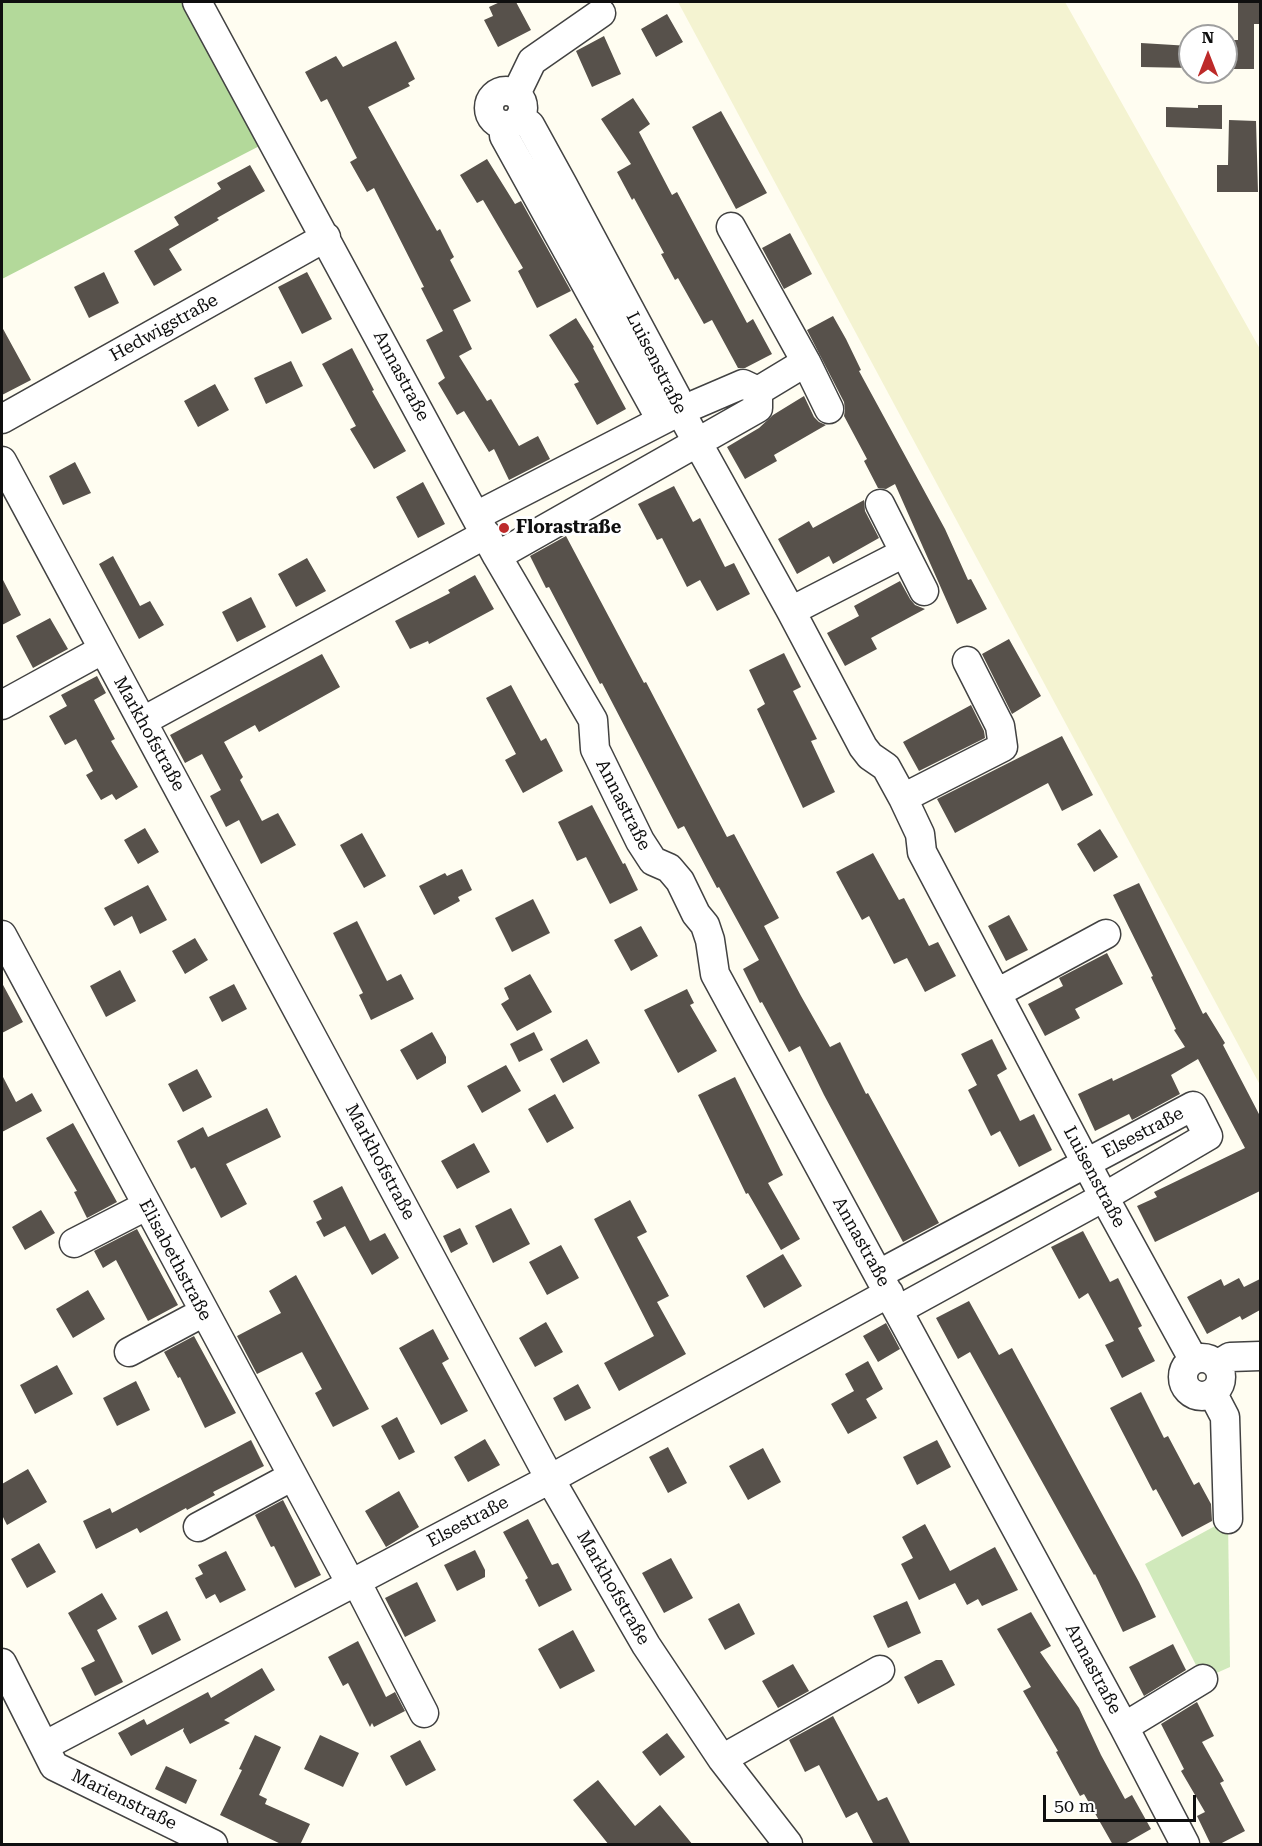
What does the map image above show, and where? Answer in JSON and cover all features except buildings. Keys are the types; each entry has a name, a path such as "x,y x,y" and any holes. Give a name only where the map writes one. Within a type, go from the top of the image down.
{"street":[{"name":"Annastraße","path":"197,2 486,536 593,720 595,749 640,841 653,861 669,868 680,881 696,914 705,925 710,939 715,974 1124,1727 1185,1845"},
{"name":"Luisenstraße","path":"601,13 532,61 513,112 530,125 676,396 671,415 698,443 863,747 870,756 886,767 920,834 922,852 1104,1197 1205,1362"},
{"path":"731,226 806,362 829,409"},
{"name":"Hedwigstraße","path":"2,418 326,237"},
{"path":"758,391 806,362"},
{"path":"486,536 671,415 743,384 758,391"},
{"path":"143,721 486,536 698,443 758,408 758,391"},
{"name":"Markhofstraße","path":"2,461 550,1479 646,1645 722,1759 788,1845"},
{"path":"880,504 924,591"},
{"path":"790,611 904,553"},
{"path":"2,705 102,650"},
{"path":"903,798 1003,747 1000,726 967,661"},
{"path":"997,993 1106,934"},
{"name":"Elisabethstraße","path":"2,935 146,1206 424,1713"},
{"name":"Elsestraße","path":"45,1746 550,1479 889,1293 1086,1163 1193,1106 1208,1136 1104,1197 889,1293"},
{"path":"74,1243 146,1206"},
{"path":"129,1352 204,1312"},
{"path":"1228,1519 1225,1417 1212,1394 1199,1397 1186,1390 1183,1384 1184,1370 1205,1362 1230,1357 1260,1356"},
{"path":"198,1527 293,1476"},
{"name":"Marienstraße","path":"2,1663 54,1766 213,1845"},
{"path":"722,1759 879,1670"},
{"name":"Annastraße","path":"1124,1727 1203,1679"}],"green space":[{"path":"2,2 197,2 273,139 2,279"},
{"path":"678,2 1065,2 1260,349 1260,1085"},
{"path":"1228,1519 1230,1667 1203,1679 1145,1564"}],"place":[{"name":"Florastraße","path":"504,528"}]}
